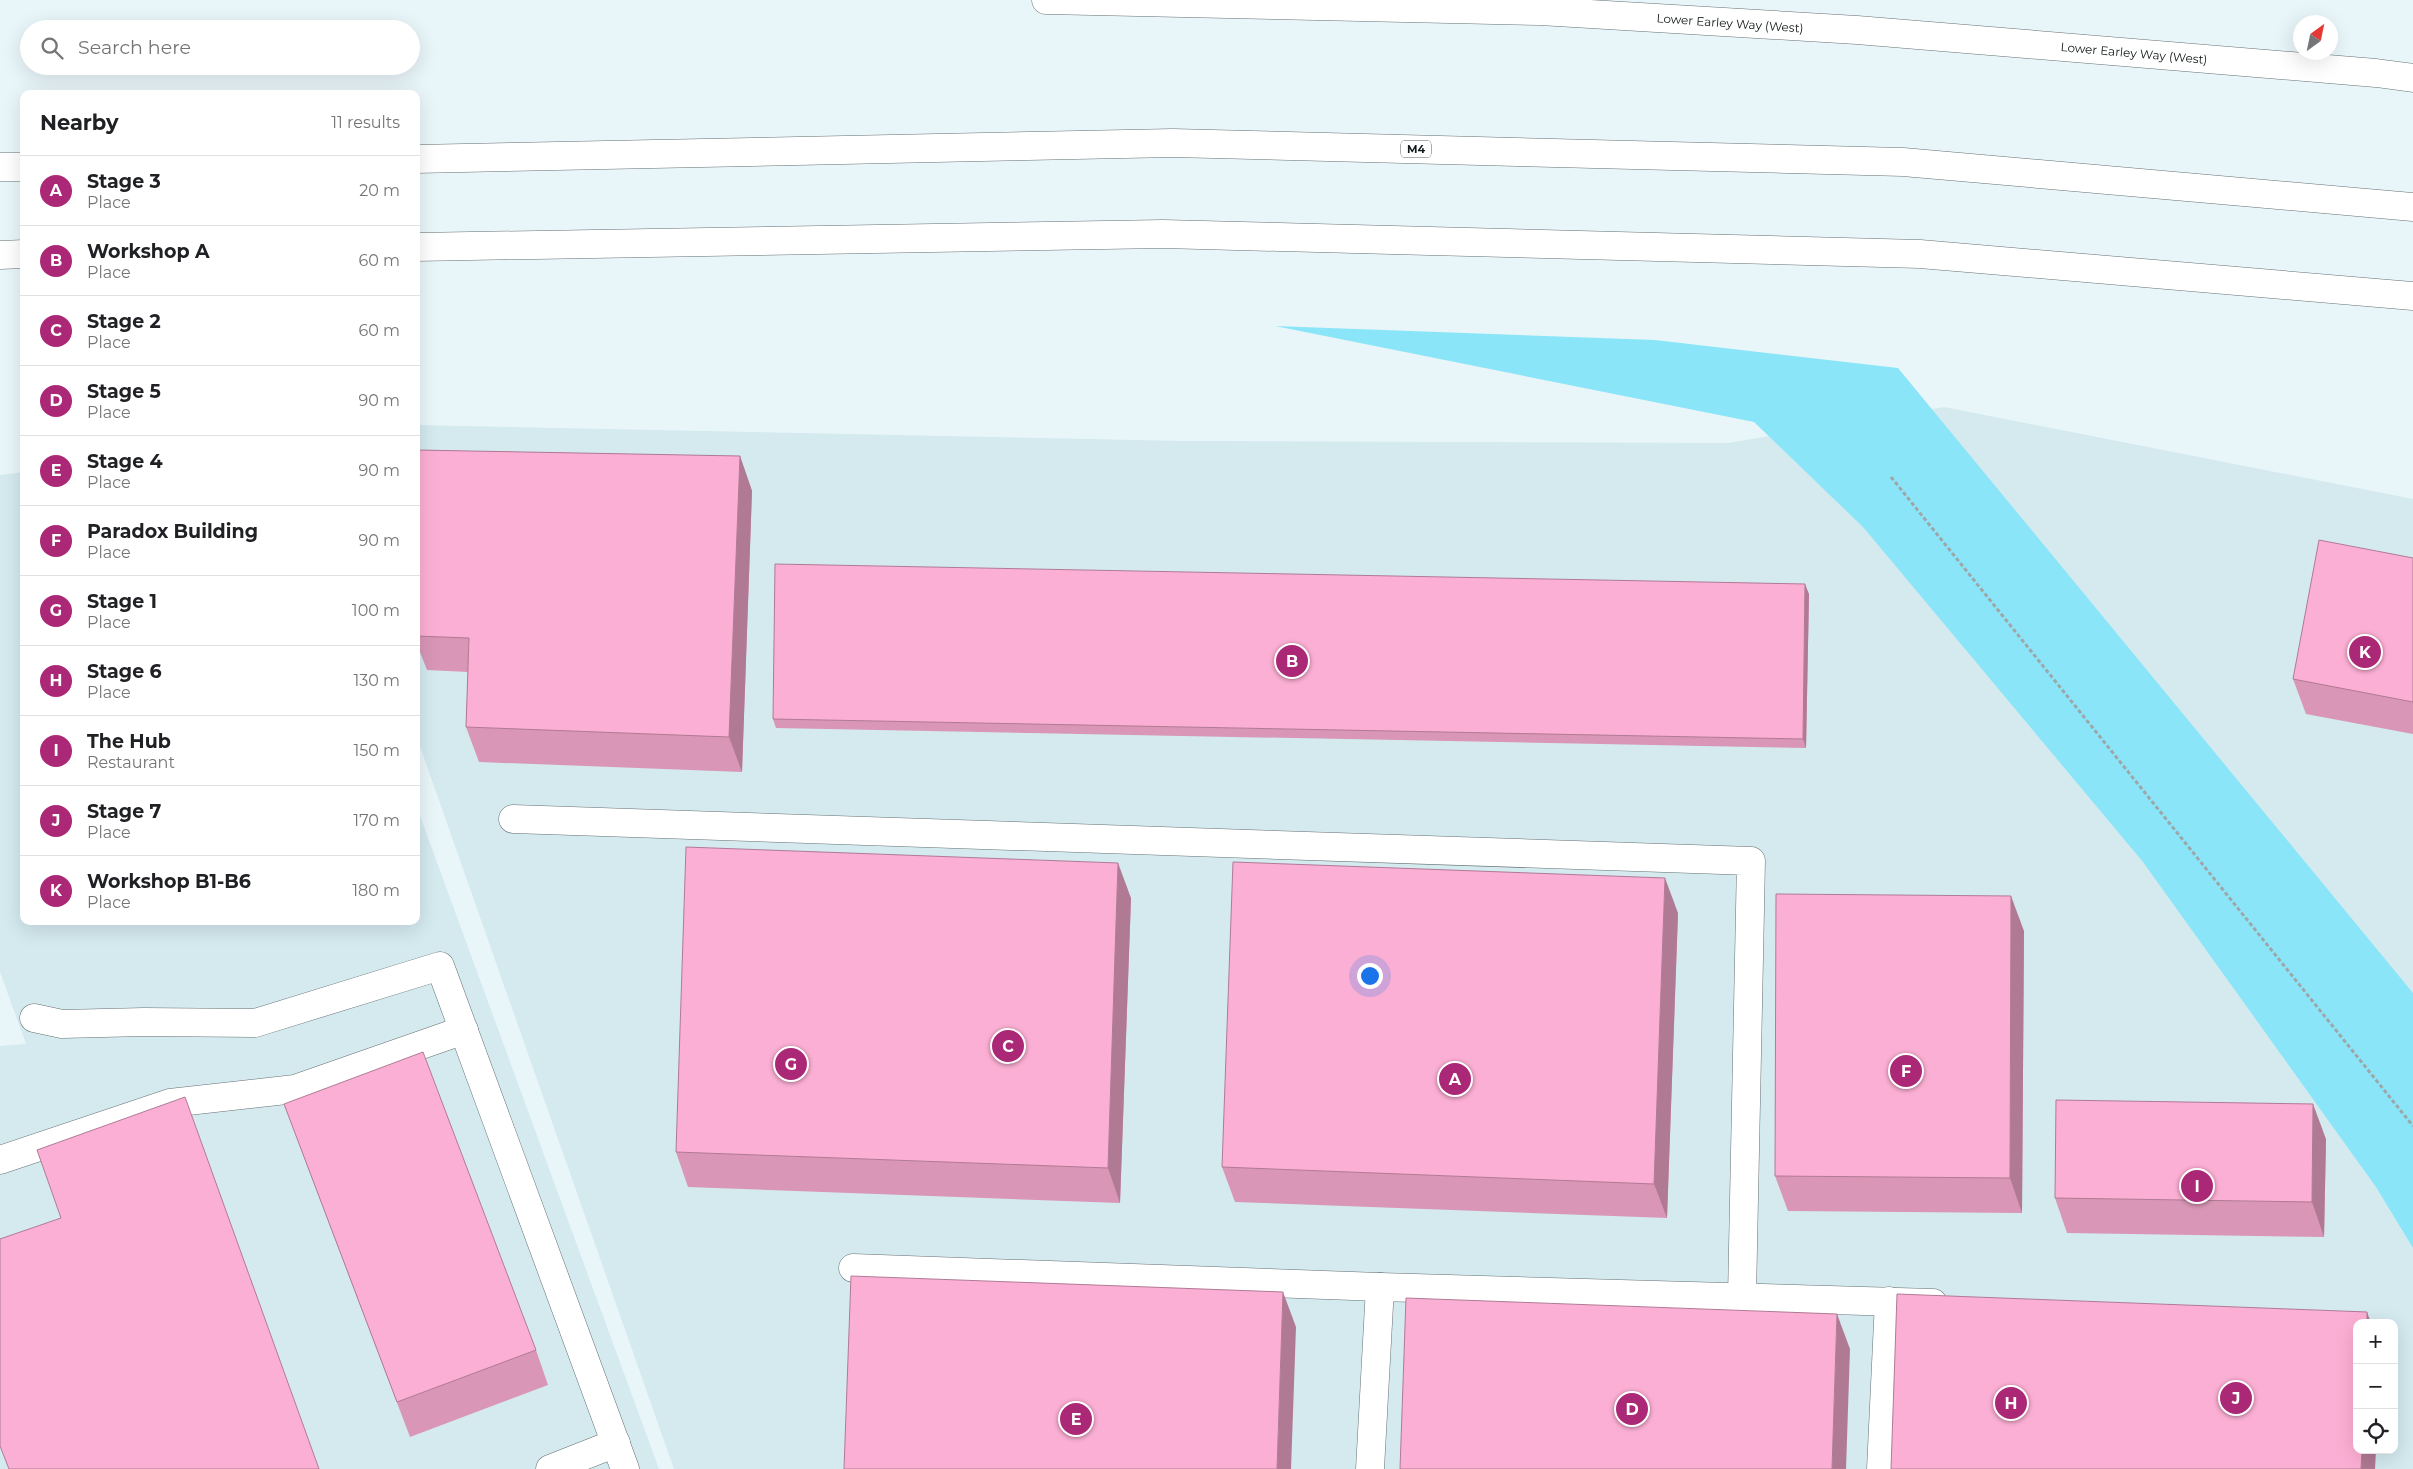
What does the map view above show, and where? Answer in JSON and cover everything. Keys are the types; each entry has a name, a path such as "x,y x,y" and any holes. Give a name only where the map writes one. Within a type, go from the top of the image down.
{"main road":[{"name":"Lower Earley Way (West)","path":"1046,0 1540,11 1857,30 2376,73 2413,78"},
{"name":"M4","path":"420,158 1173,143 1903,162 2413,207"},
{"path":"0,167 20,166"},
{"path":"420,247 1162,234 1920,254 2413,296"},
{"path":"0,254 20,254"},
{"path":"513,819 1751,861 1742,1297"},
{"path":"34,1018 62,1024 144,1022 255,1023 440,966 625,1469"},
{"path":"0,1160 170,1102 295,1089 464,1030"},
{"path":"852,1268 1380,1287 1958,1304"},
{"path":"1370,1469 1380,1287"},
{"path":"1881,1469 1889,1301"},
{"path":"550,1469 616,1443"}],"path":[{"path":"1892,477 2413,1126"}],"shaded area":[{"path":"1275,326 1655,340 1898,368 2413,993 2413,1248 2376,1187 2143,862 1863,527 1754,422"},
{"path":"1944,407 2413,499 2413,1469 674,1469 420,746 420,425 1182,441 1728,443"},
{"path":"20,472 20,925 420,925 420,816 659,1469 0,1469 0,1046 26,1044 0,972 0,475"}],"building":[{"path":"420,450 740,456 729,737 466,727 469,638 420,636"},
{"path":"2319,540 2413,558 2413,702 2293,679"},
{"path":"775,564 1805,584 1803,739 773,719"},
{"path":"686,847 1118,863 1108,1168 676,1152"},
{"path":"1233,862 1665,878 1654,1184 1222,1167"},
{"path":"1776,894 2011,896 2010,1178 1775,1176"},
{"path":"423,1052 536,1350 397,1402 284,1104"},
{"path":"185,1097 319,1469 9,1469 0,1446 0,1239 61,1218 37,1150"},
{"path":"2056,1100 2313,1104 2312,1202 2055,1198"},
{"path":"851,1276 1283,1292 1277,1469 844,1469"},
{"path":"1897,1294 2367,1312 2367,1319 2353,1319 2353,1454 2362,1454 2361,1469 1891,1469"},
{"path":"1406,1298 1837,1314 1832,1469 1400,1469"}],"place":[{"name":"Workshop B1-B6","path":"2365,652"},
{"name":"Workshop A","path":"1292,661"},
{"name":"Stage 2","path":"1008,1046"},
{"name":"Stage 1","path":"791,1064"},
{"name":"Paradox Building","path":"1906,1071"},
{"name":"Stage 3","path":"1455,1079"},
{"name":"The Hub","path":"2197,1186"},
{"name":"Stage 7","path":"2236,1398"},
{"name":"Stage 6","path":"2011,1403"},
{"name":"Stage 5","path":"1632,1409"},
{"name":"Stage 4","path":"1076,1419"}]}
